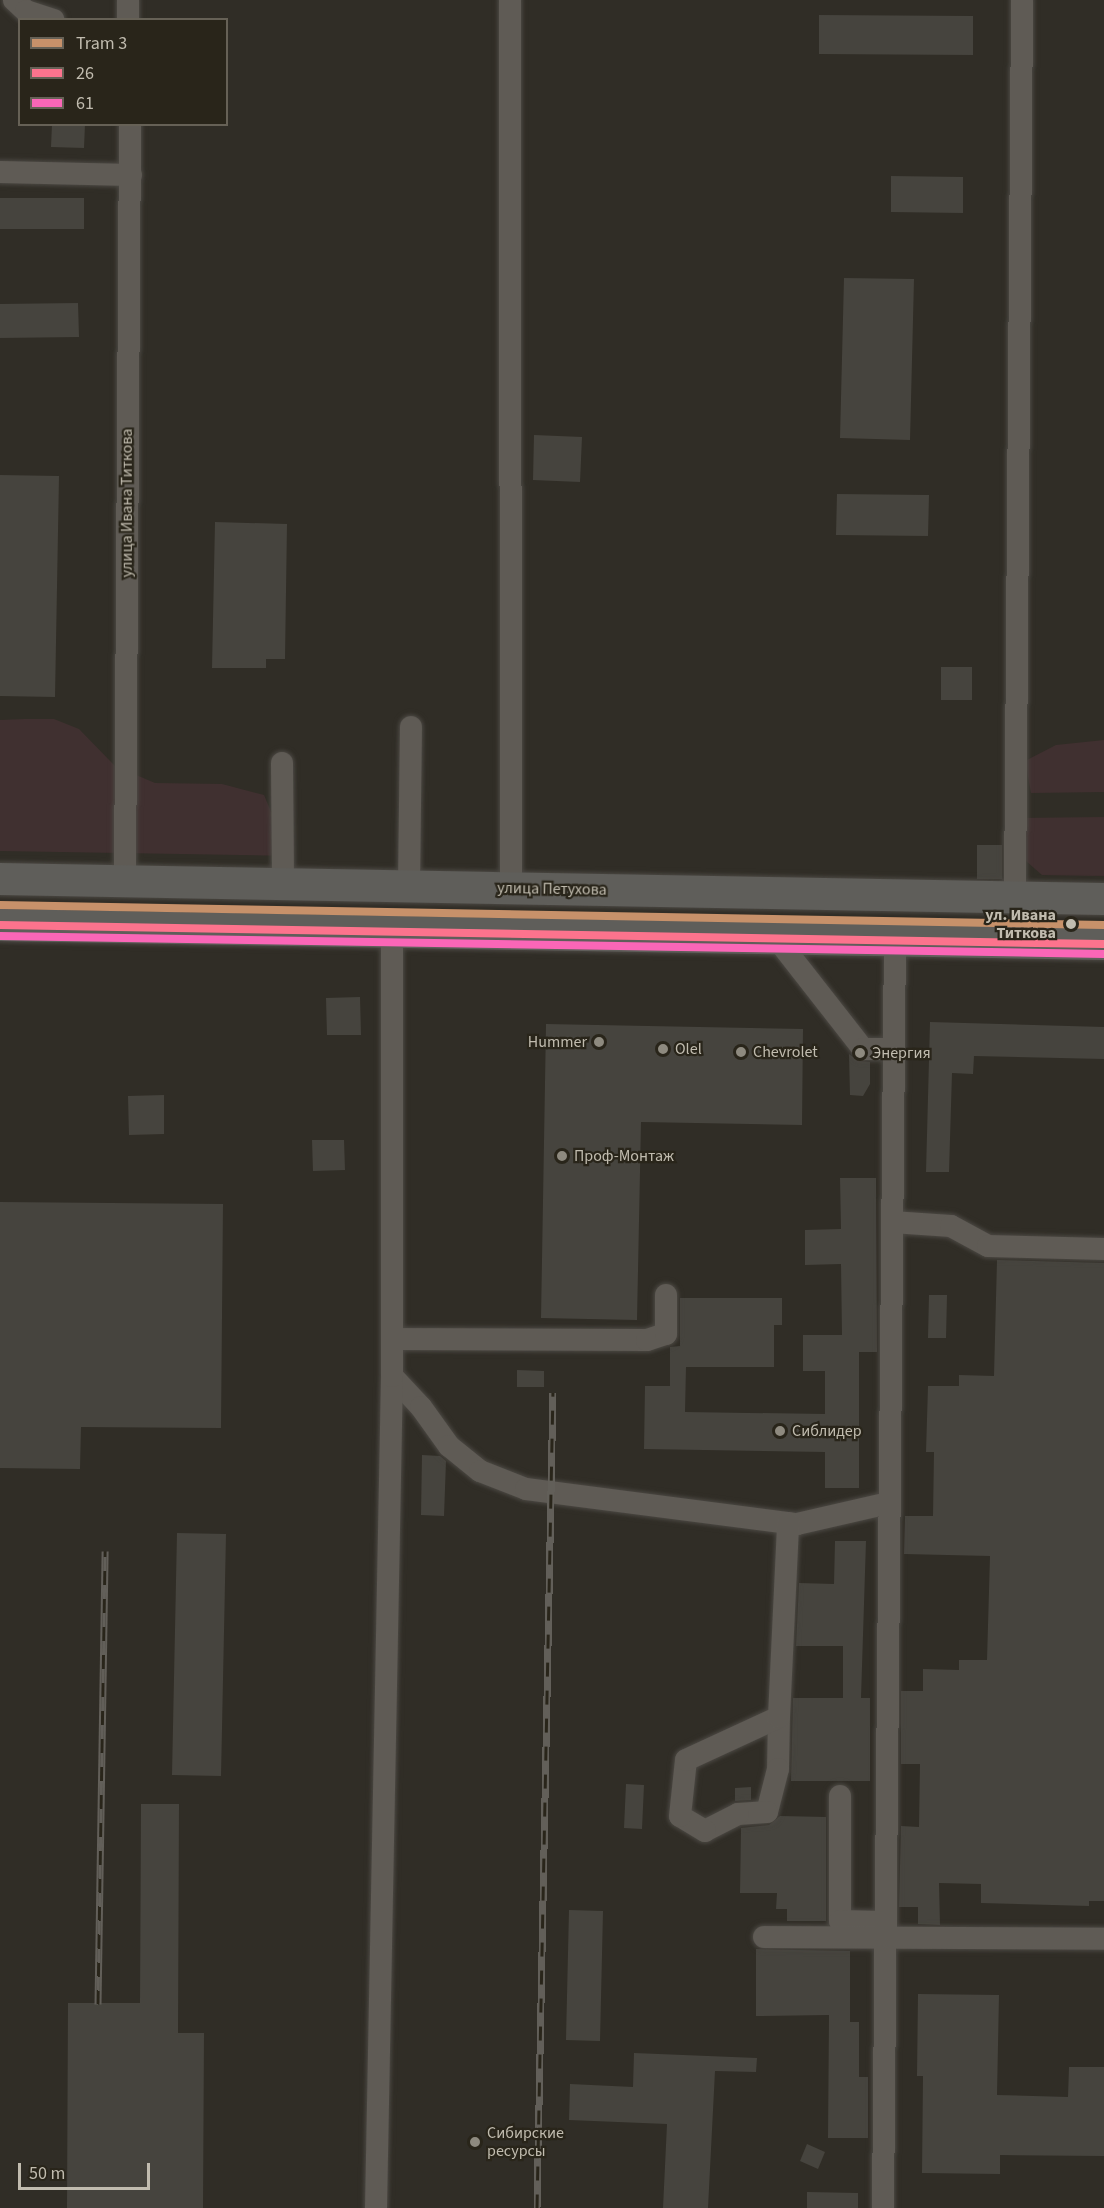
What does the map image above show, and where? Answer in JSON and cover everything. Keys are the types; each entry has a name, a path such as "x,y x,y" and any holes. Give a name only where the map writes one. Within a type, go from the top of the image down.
{"highway":[{"name":"улица Петухова","path":"0,879 1104,899"},
{"path":"0,925 1104,944"}],"street":[{"path":"14,0 26,11 48,18"},
{"path":"128,0 128,18"},
{"path":"510,0 511,888"},
{"path":"1015,897 1022,0"},
{"name":"улица Ивана Титкова","path":"125,882 130,126"},
{"path":"0,172 131,175"},
{"path":"409,887 411,727"},
{"path":"282,763 284,884"},
{"path":"376,2208 392,1376 392,930"},
{"path":"777,939 863,1049 893,1049"},
{"path":"883,2208 895,941"},
{"path":"892,1222 951,1226 988,1246 1104,1249"},
{"path":"392,1339 647,1340 666,1334 666,1295"},
{"path":"392,1376 422,1407 449,1446 480,1471 526,1489 788,1522 889,1503"},
{"path":"779,1717 686,1760 680,1816 705,1831 738,1814 767,1812 778,1769 788,1522"},
{"path":"840,1796 840,1921 885,1930"},
{"path":"764,1937 885,1930 1104,1939"}],"shaded area":[{"path":"54,719 79,729 115,766 155,783 222,784 264,795 275,821 294,837 293,856 0,851 0,720"},
{"path":"1104,740 1104,792 1031,793 1025,761 1056,745"},
{"path":"1104,817 1104,876 1042,875 1018,854 1018,818"}],"building":[{"path":"819,15 973,16 973,55 819,54"},
{"path":"52,126 85,126 84,148 51,147"},
{"path":"891,176 963,177 963,213 891,212"},
{"path":"0,198 84,198 84,229 0,229"},
{"path":"844,278 914,279 910,440 840,438"},
{"path":"78,303 79,337 0,338 0,304"},
{"path":"534,435 582,437 580,482 533,480"},
{"path":"0,475 59,476 55,697 0,696"},
{"path":"837,494 929,495 928,536 836,535"},
{"path":"215,522 287,524 285,659 266,659 266,668 212,668"},
{"path":"941,667 972,667 972,700 941,700"},
{"path":"977,845 1002,845 1002,879 977,879"},
{"path":"360,997 361,1035 327,1035 326,998"},
{"path":"930,1022 1104,1027 1104,1059 974,1056 973,1074 952,1073 949,1172 926,1172"},
{"path":"546,1024 803,1029 802,1125 641,1122 637,1320 541,1318"},
{"path":"849,1054 858,1061 870,1062 870,1084 863,1096 850,1095"},
{"path":"164,1095 164,1134 129,1135 128,1096"},
{"path":"312,1140 344,1140 345,1170 313,1171"},
{"path":"840,1178 876,1178 877,1352 859,1352 859,1488 825,1488 825,1452 644,1449 645,1386 670,1386 670,1347 680,1346 680,1298 782,1298 782,1325 774,1325 774,1367 686,1367 685,1412 825,1414 825,1371 803,1371 803,1335 842,1335 841,1264 805,1265 805,1230 841,1229"},
{"path":"0,1202 223,1204 221,1428 81,1427 80,1469 0,1468"},
{"path":"997,1260 1104,1263 1104,1901 1089,1901 1089,1906 981,1903 981,1884 939,1883 940,1925 918,1924 918,1907 899,1907 901,1826 919,1827 920,1764 901,1764 901,1691 923,1691 923,1669 959,1670 959,1660 987,1660 990,1556 904,1554 905,1516 933,1516 934,1452 926,1452 928,1386 959,1386 959,1375 994,1376"},
{"path":"929,1295 947,1295 946,1338 928,1338"},
{"path":"517,1370 544,1371 544,1387 517,1387"},
{"path":"422,1455 440,1456 446,1461 444,1516 421,1515"},
{"path":"177,1533 226,1534 221,1776 172,1775"},
{"path":"835,1541 866,1541 861,1698 870,1698 870,1781 791,1781 793,1698 843,1698 843,1646 796,1646 799,1583 834,1584"},
{"path":"626,1784 644,1785 642,1829 624,1828"},
{"path":"751,1787 751,1800 735,1801 735,1788"},
{"path":"141,1804 179,1804 178,2033 204,2033 203,2208 67,2208 68,2003 140,2003"},
{"path":"780,1816 826,1817 826,1921 787,1921 787,1909 776,1909 777,1893 740,1893 741,1828 769,1825"},
{"path":"569,1910 603,1911 600,2041 566,2040"},
{"path":"756,1949 850,1951 850,2022 859,2022 859,2077 868,2077 868,2138 828,2138 829,2015 756,2016"},
{"path":"918,1994 999,1995 997,2095 1068,2097 1069,2067 1104,2067 1104,2156 1000,2155 1000,2174 922,2173 923,2076 917,2076"},
{"path":"634,2053 757,2058 756,2072 715,2071 708,2208 663,2208 667,2124 569,2120 570,2084 633,2087"},
{"path":"807,2144 825,2152 818,2169 800,2161"},
{"path":"807,2192 858,2193 858,2208 807,2208"}],"railway":[{"path":"537,2208 553,1392"},
{"path":"98,2004 105,1551"}],"tram line":[{"name":"3","path":"0,905 1104,925"}],"transit line":[{"name":"26","path":"0,925 1104,944"},
{"name":"61","path":"0,936 1104,954"}],"place":[{"name":"ул. Ивана Титкова","path":"1071,924"},
{"name":"Hummer","path":"599,1042"},
{"name":"Olel","path":"663,1049"},
{"name":"Chevrolet","path":"741,1052"},
{"name":"Энергия","path":"860,1053"},
{"name":"Проф-Монтаж","path":"562,1156"},
{"name":"Сиблидер","path":"780,1431"},
{"name":"Сибирские ресурсы","path":"475,2142"}]}
